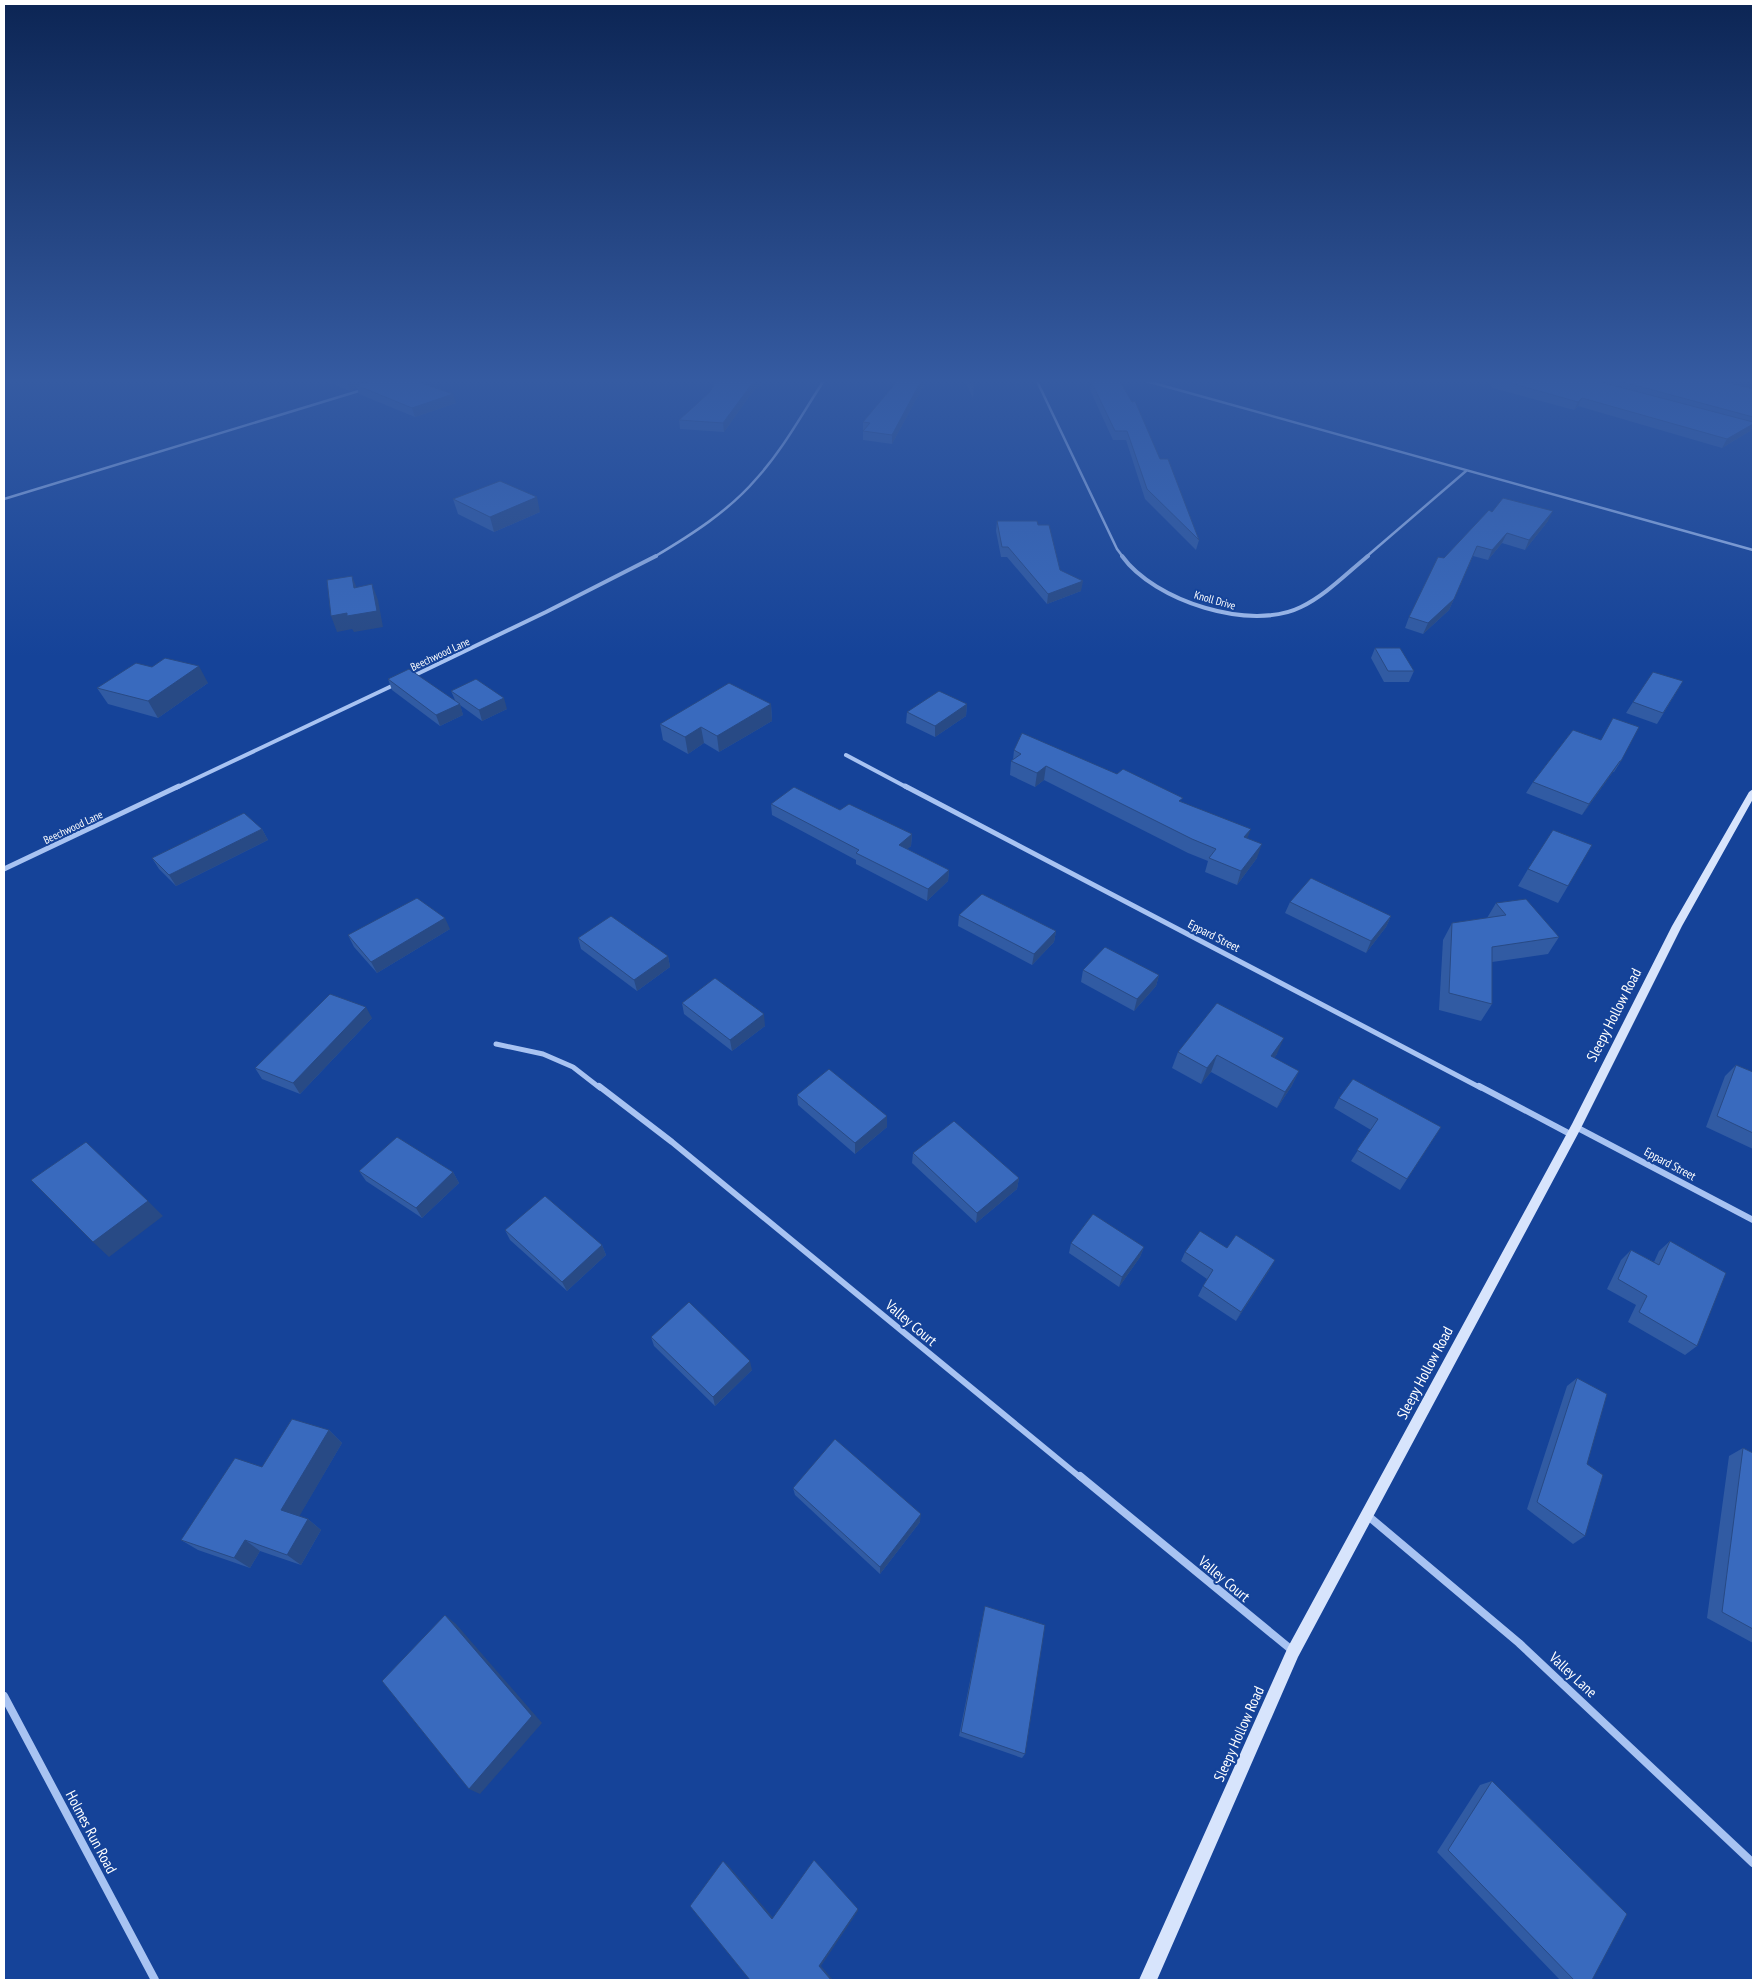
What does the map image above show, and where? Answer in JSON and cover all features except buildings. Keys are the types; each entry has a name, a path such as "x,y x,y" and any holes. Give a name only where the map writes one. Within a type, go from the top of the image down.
{"main road":[{"name":"Sleepy Hollow Road","path":"1148,1980 1293,1652 1574,1131 1677,926 1753,792"}],"street":[{"path":"4,498 92,472"},
{"name":"Beechwood Lane","path":"4,869 461,654 572,600 658,555 715,517 745,491 761,472"},
{"name":"Knoll Drive","path":"1080,472 1117,550 1129,566 1164,591 1208,609 1228,614 1271,616 1302,607 1392,536 1465,472"},
{"path":"1468,472 1753,550"},
{"name":"Eppard Street","path":"846,755 1091,885 1753,1220"},
{"name":"Valley Court","path":"496,1044 543,1054 573,1067 672,1142 823,1265 926,1353 1293,1652"},
{"name":"Valley Lane","path":"1367,1515 1519,1643 1753,1863"},
{"name":"Holmes Run Road","path":"4,1696 155,1980"}]}
